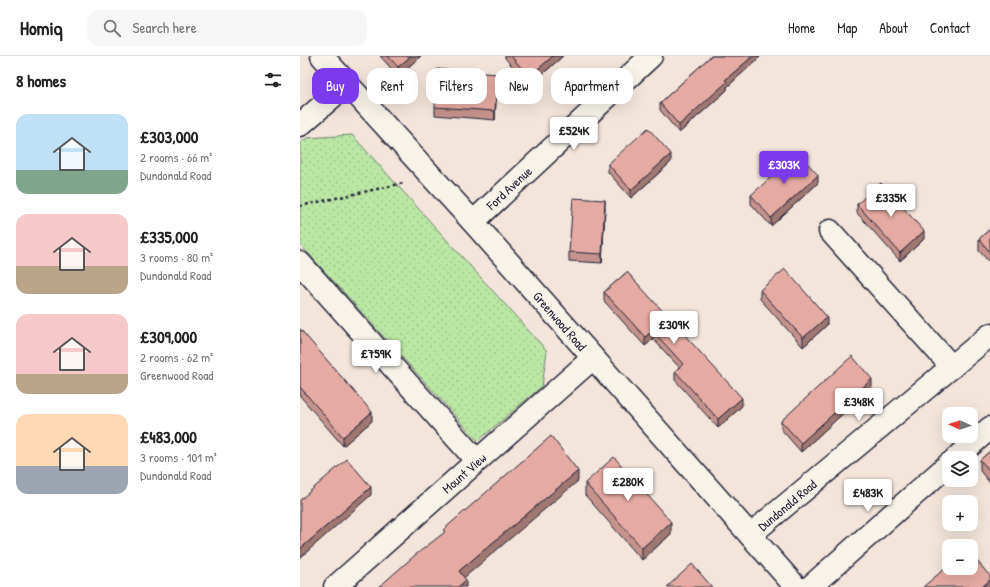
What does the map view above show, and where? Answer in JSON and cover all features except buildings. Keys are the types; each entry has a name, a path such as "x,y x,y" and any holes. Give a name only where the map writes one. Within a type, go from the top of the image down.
{"street":[{"name":"Greenwood Road","path":"322,56 333,68"},
{"name":"Ford Avenue","path":"473,222 651,56"},
{"name":"Greenwood Road","path":"359,97 473,222 796,587"},
{"path":"300,125 324,104"},
{"path":"830,231 952,367"},
{"path":"300,264 477,461"},
{"name":"Dundonald Road","path":"750,536 990,335"},
{"name":"Mount View","path":"335,587 594,358"},
{"path":"964,451 990,428"},
{"path":"810,587 942,470"}],"path":[{"path":"300,206 432,177"}],"green space":[{"path":"352,135 547,351 542,386 478,441 300,244 300,143 307,138"}]}
